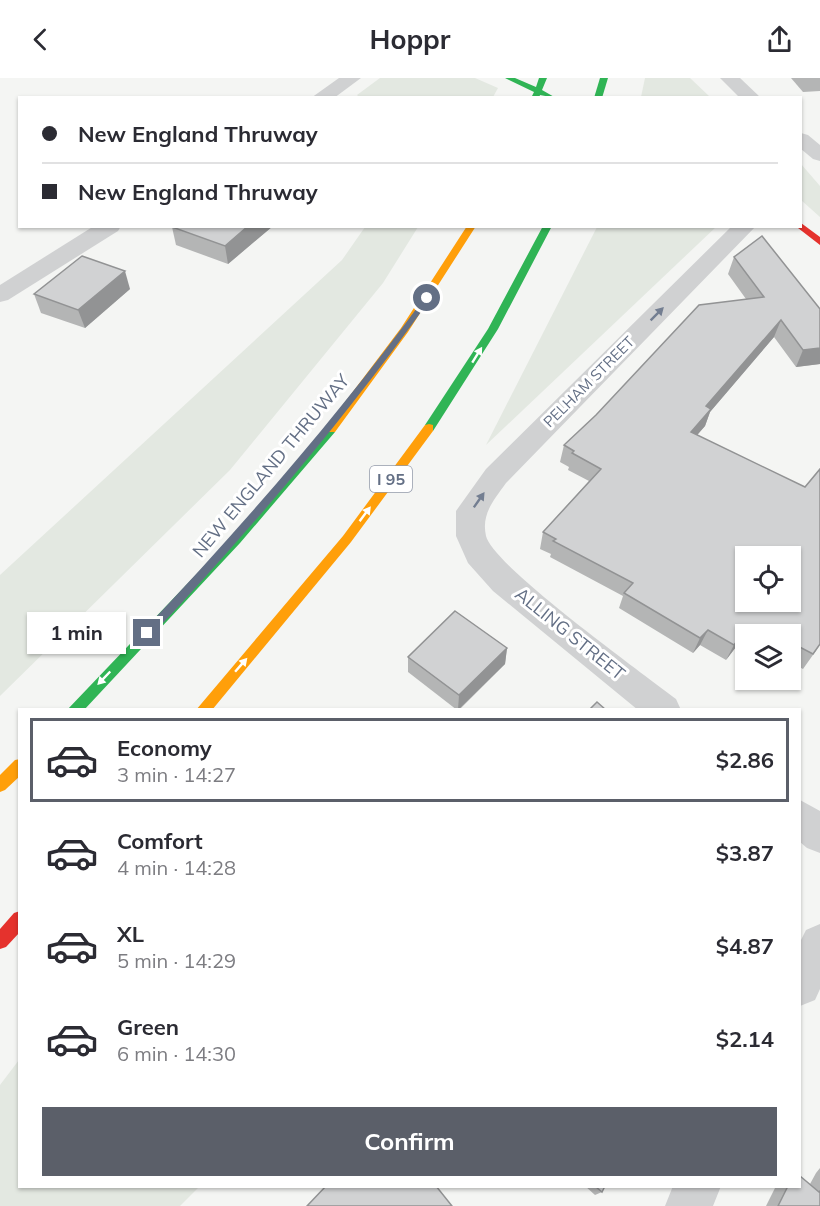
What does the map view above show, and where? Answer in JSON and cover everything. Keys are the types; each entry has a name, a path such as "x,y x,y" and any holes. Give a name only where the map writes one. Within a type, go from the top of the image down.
{"main road":[{"path":"509,78 549,96"},
{"path":"536,96 543,78"},
{"path":"598,96 604,78"},
{"path":"802,227 820,242"},
{"name":"NEW ENGLAND THRUWAY","path":"76,708 217,559 309,454 401,335 471,228"},
{"name":"I 95","path":"205,708 341,544 420,440 479,353 523,277 547,228"},
{"path":"0,784 18,767"},
{"path":"0,941 18,921"}],"street":[{"path":"323,96 352,78"},
{"path":"729,78 750,96"},
{"path":"804,128 820,155"},
{"path":"0,295 107,228"},
{"name":"PELHAM STREET","path":"479,555 471,536 471,511 496,476 742,228"},
{"name":"ALLING STREET","path":"479,555 504,582 662,708"},
{"path":"801,819 820,835"},
{"path":"801,983 820,944"},
{"path":"689,1206 698,1188"}],"shaded area":[{"path":"380,78 475,78 498,88 494,96 357,95"},
{"path":"645,78 690,78 709,96 641,96"},
{"path":"802,165 820,186 820,217 802,201"},
{"path":"364,228 417,228 383,283 230,470 0,696 0,575 342,260"},
{"path":"596,228 715,228 486,445"},
{"path":"18,1061 18,1188 198,1188 180,1206 0,1206 0,1085"}],"building":[{"path":"175,228 246,228 225,246"},
{"path":"762,236 820,309 820,348 803,350 781,320 706,406 711,409 691,432 805,487 820,469 820,644 813,654 801,648 801,624 735,624 734,645 708,630 700,638 624,593 633,583 553,541 556,539 543,532 601,469 572,453 574,451 564,445 596,415 699,305 764,297 734,257"},
{"path":"82,256 125,271 78,310 34,294"},
{"path":"455,611 507,648 459,695 408,657"},
{"path":"597,702 604,708 591,708"},
{"path":"801,1177 820,1191 820,1206 778,1206 787,1188 801,1188"},
{"path":"324,1188 438,1188 452,1206 307,1206"}],"traffic: fast":[{"path":"509,78 549,96"},
{"path":"536,96 543,78"},
{"path":"599,96 604,78"},
{"path":"429,428 493,329 547,228"},
{"path":"76,708 236,540 331,429"}],"traffic: slow":[{"path":"331,429 405,330 471,228"},
{"path":"205,708 347,539 429,428"},
{"path":"0,785 18,767"}],"traffic: jam":[{"path":"802,227 820,242"},
{"path":"0,941 18,921"}],"route":[{"path":"147,633 217,559 309,454 370,377 427,298"}]}
